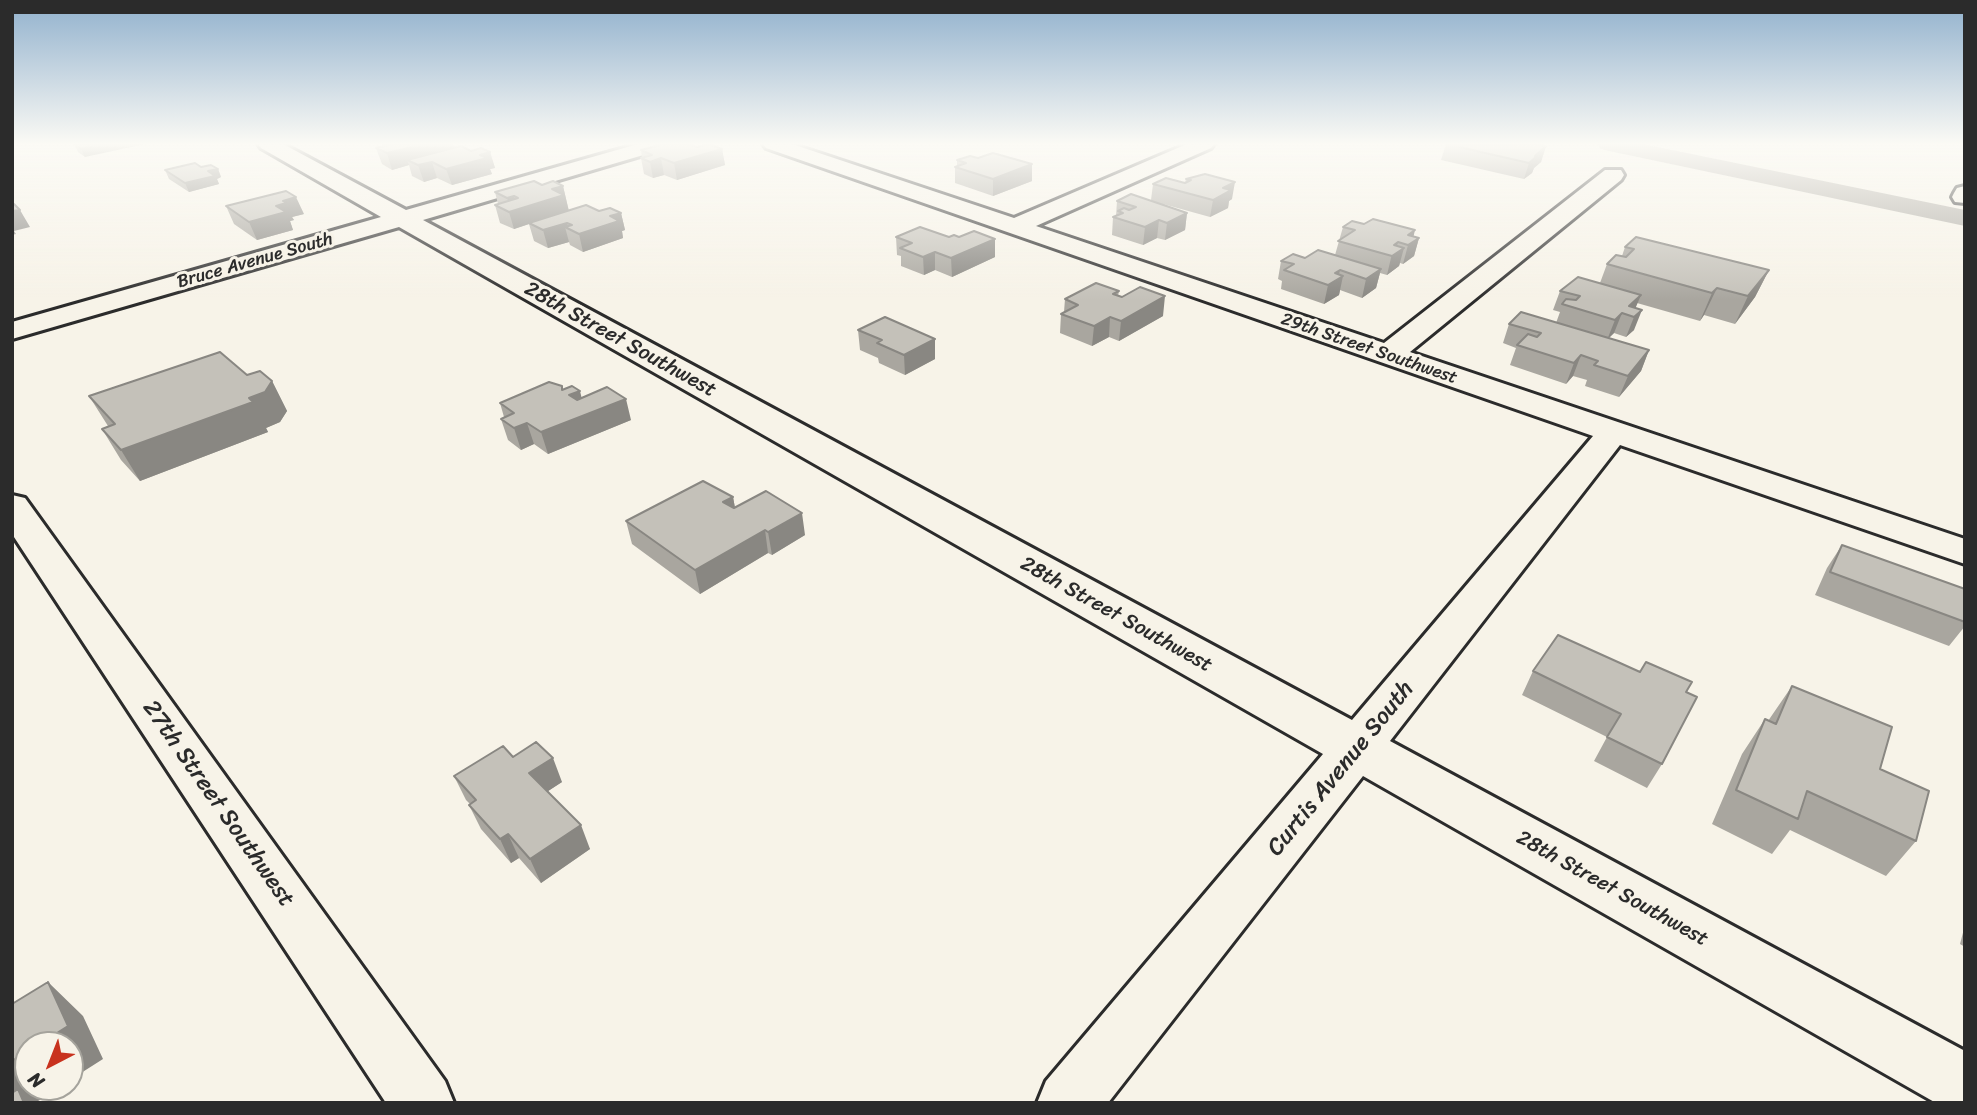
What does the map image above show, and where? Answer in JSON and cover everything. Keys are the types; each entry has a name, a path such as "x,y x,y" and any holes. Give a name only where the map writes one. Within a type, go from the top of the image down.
{"street":[{"name":"28th Street Southwest","path":"360,196 1965,1085"},
{"name":"Bruce Avenue South","path":"12,331 480,196"},
{"name":"29th Street Southwest","path":"924,196 1965,552"},
{"path":"1014,227 1085,196"},
{"path":"1388,355 1587,196"},
{"name":"Curtis Avenue South","path":"1068,1103 1359,749 1613,433"},
{"name":"27th Street Southwest","path":"12,506 423,1103"}],"building":[{"path":"266,196 296,197 276,206 286,212 249,222 226,206"},
{"path":"514,196 561,196 509,212 495,205 518,198"},
{"path":"1127,196 1137,196 1187,213 1167,223 1159,220 1145,227 1113,217 1123,213 1118,211 1124,208 1129,210 1136,207 1117,201"},
{"path":"1198,196 1220,196 1213,200"},
{"path":"14,204 20,210 12,211"},
{"path":"586,205 599,211 610,208 621,213 610,216 619,221 579,234 565,227 572,225 567,223 543,230 529,223"},
{"path":"1373,219 1415,230 1408,235 1419,238 1408,245 1398,242 1394,245 1404,248 1392,256 1338,241 1355,230 1343,227 1352,221 1364,224"},
{"path":"920,227 949,237 959,237 974,231 995,239 951,258 935,252 923,257 900,248 912,243 896,237"},
{"path":"1636,237 1769,270 1748,296 1717,288 1712,293 1607,264 1616,255 1626,257 1634,249 1625,247"},
{"path":"1318,250 1381,269 1366,279 1340,270 1335,273 1343,276 1328,285 1284,270 1294,264 1281,261 1293,254 1305,258"},
{"path":"1578,277 1641,295 1629,306 1642,310 1634,317 1622,313 1615,320 1562,304 1566,299 1576,300 1580,296 1560,291"},
{"path":"1096,283 1119,291 1113,294 1122,297 1140,287 1165,296 1121,321 1110,317 1094,326 1061,314 1078,305 1065,299"},
{"path":"1521,312 1649,350 1628,376 1594,365 1598,361 1581,355 1574,363 1517,345 1528,334 1537,337 1541,333 1509,324"},
{"path":"885,317 935,339 904,355 877,343 882,340 858,330"},
{"path":"220,352 247,375 260,371 272,381 265,392 249,398 253,402 121,450 102,429 115,424 89,396"},
{"path":"549,382 562,386 562,390 572,386 580,391 569,395 577,400 607,387 626,399 541,432 527,423 514,428 501,419 514,413 500,403"},
{"path":"703,481 733,497 723,502 734,508 766,491 802,513 768,532 765,530 695,570 626,521"},
{"path":"1842,545 1965,589 1965,622 1830,572"},
{"path":"1558,635 1640,672 1646,662 1692,682 1686,692 1697,697 1662,764 1607,737 1621,714 1533,671"},
{"path":"1792,686 1892,727 1880,769 1929,791 1916,841 1807,791 1798,819 1736,790 1765,719 1776,724"},
{"path":"536,742 553,758 529,773 581,825 530,859 508,834 500,839 469,805 476,800 454,776 503,746 513,757"},
{"path":"48,982 68,1026 60,1031 14,1031 12,1061 12,1004"},
{"path":"14,1092 14,1101 24,1103 12,1103"}],"waterway":[{"path":"1859,196 1965,218"}]}
